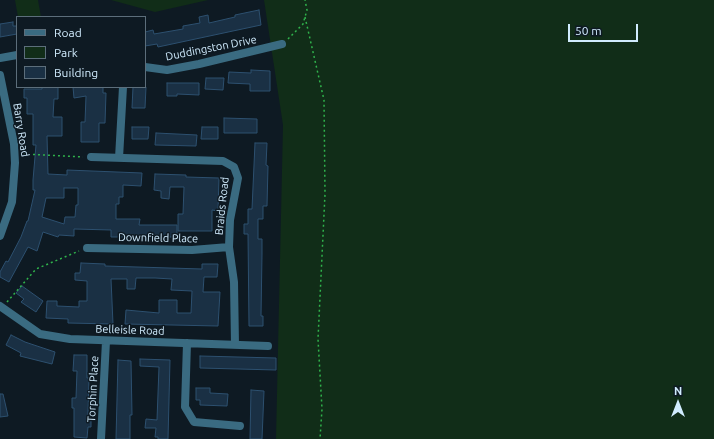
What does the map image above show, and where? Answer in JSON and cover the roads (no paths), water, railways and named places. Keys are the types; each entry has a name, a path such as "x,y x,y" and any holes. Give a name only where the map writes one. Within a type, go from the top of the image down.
{"street":[{"name":"Duddingston Drive","path":"146,67 167,70 282,44"},
{"path":"0,58 16,55"},
{"name":"Barry Road","path":"0,75 14,154 15,176 12,202 0,236"},
{"path":"119,158 123,88"},
{"name":"Braids Road","path":"91,157 223,161 234,167 238,178 230,220 229,247 234,282 235,345"},
{"name":"Downfield Place","path":"87,248 192,250 229,247"},
{"name":"Belleisle Road","path":"1,307 40,334 70,339 268,346"},
{"name":"Torphin Place","path":"101,439 106,340"},
{"path":"187,343 185,407 194,422 240,426"}]}
